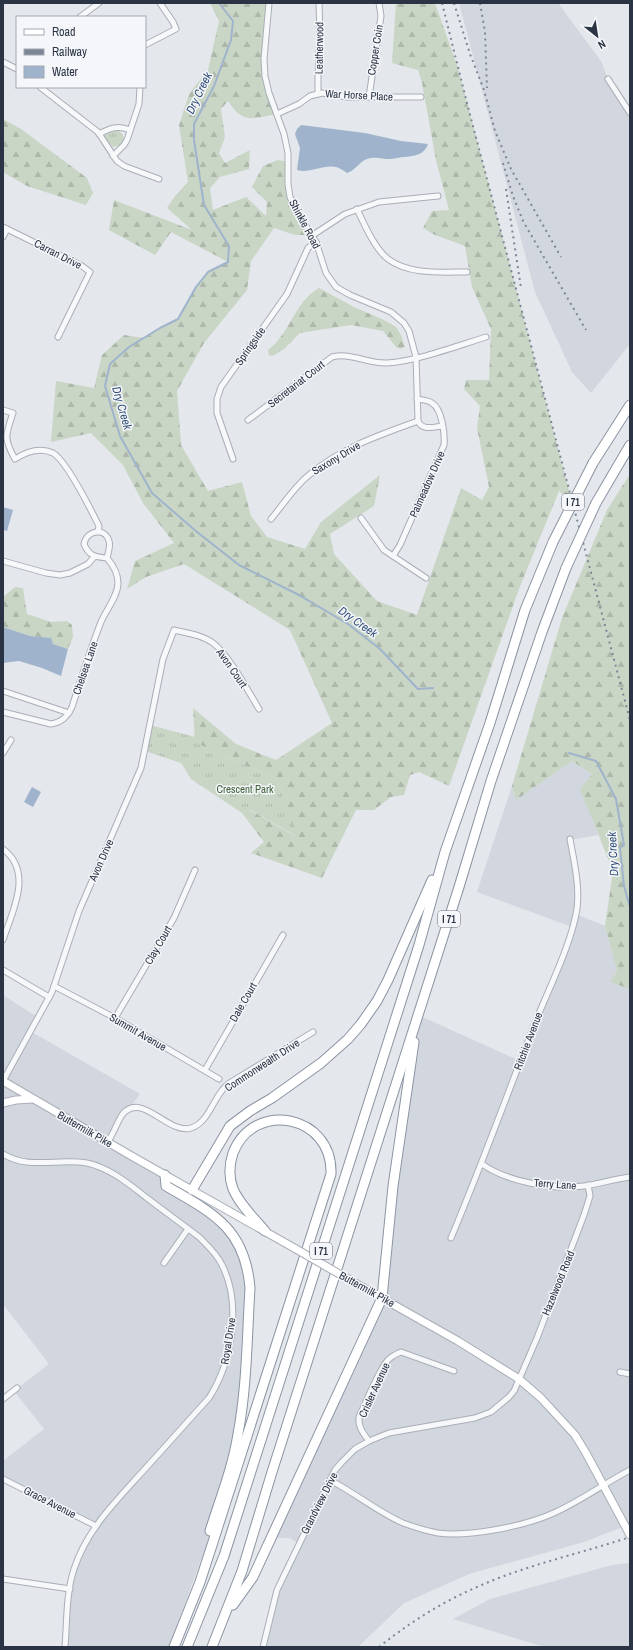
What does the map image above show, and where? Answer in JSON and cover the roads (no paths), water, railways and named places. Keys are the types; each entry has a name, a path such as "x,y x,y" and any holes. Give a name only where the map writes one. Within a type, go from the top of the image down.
{"highway":[{"name":"I 71","path":"187,1647 224,1556 419,945 445,852 490,722 525,610 553,542 593,463 630,405"},
{"name":"I 71","path":"212,1647 242,1571 491,781 542,632 566,568 596,503 630,445"},
{"path":"192,1190 230,1126 321,1063 343,1044 361,1024 377,1001 388,980 445,852"},
{"path":"225,1615 252,1577 382,1298 393,1186 418,1015"},
{"path":"174,1647 213,1542 330,1174 329,1158 324,1145 318,1136 301,1124 285,1120 276,1120 261,1124 243,1137 237,1145 231,1160 230,1180 236,1196 265,1231"},
{"path":"165,1175 166,1186 208,1210 223,1223 232,1234 243,1254 249,1275 250,1288 244,1394 238,1436 206,1546 169,1647"}],"main road":[{"name":"Buttermilk Pike","path":"3,1081 348,1280 452,1338 519,1379 546,1403 575,1435 630,1535"},
{"path":"3,1103 33,1098"}],"street":[{"path":"81,16 99,3"},
{"path":"146,44 176,29 160,3"},
{"name":"Shinkle Road","path":"269,3 264,59 265,76 269,93 284,134 288,153 288,184 290,197 296,210 313,235 326,273 336,287 350,295 391,312 398,317 410,331 416,357 418,421"},
{"name":"Leatherwood","path":"318,94 320,35 319,3"},
{"name":"Copper Coin","path":"369,96 381,16 379,3"},
{"path":"3,62 16,68"},
{"path":"608,79 630,113"},
{"path":"41,88 99,134 113,156 124,166 159,179"},
{"path":"113,156 124,145 130,130 139,104 140,88"},
{"name":"War Horse Place","path":"277,114 318,94 347,97 421,97"},
{"path":"99,134 115,127 122,127 130,130"},
{"path":"313,235 345,214 357,209 383,201 438,196"},
{"path":"357,209 363,224 381,252 389,260 404,267 419,271 466,272"},
{"path":"3,237 5,228"},
{"name":"Carran Drive","path":"5,228 82,266 90,272 58,337"},
{"name":"Springside","path":"233,459 217,413 217,399 221,387 287,294 308,248 316,242"},
{"name":"Secretariat Court","path":"248,420 332,357 339,355 355,357 372,362 386,363 416,357 486,337"},
{"name":"Palmeadow Drive","path":"393,556 400,545 441,453 444,436 436,407 426,401 417,400"},
{"path":"3,410 13,413 6,442 14,459 25,453 41,450 53,453 60,459 83,494 99,526 98,532"},
{"path":"418,421 423,427 442,426"},
{"name":"Saxony Drive","path":"271,519 303,480 325,463 352,446 418,421"},
{"path":"361,518 379,544 393,556 426,578"},
{"path":"98,532 105,535 109,540 110,547 107,558 94,557 89,554 84,544 85,538 91,533 98,532"},
{"path":"3,561 60,576 88,564 94,557"},
{"name":"Chelsea Lane","path":"69,713 101,622 116,592 118,584 114,567 107,558"},
{"name":"Avon Court","path":"174,630 197,636 217,646 259,709"},
{"name":"Avon Drive","path":"3,1081 54,986 79,911 141,768 163,659 174,630"},
{"path":"3,691 69,713 64,720 51,724 3,712"},
{"path":"3,753 10,740"},
{"name":"Ritchie Avenue","path":"451,1238 482,1164 506,1098 567,943 577,908 577,884 570,839"},
{"path":"3,940 20,889 18,872 14,861 4,851"},
{"name":"Clay Court","path":"115,1018 174,918 195,870"},
{"name":"Dale Court","path":"204,1070 283,935"},
{"path":"3,970 49,996"},
{"name":"Summit Avenue","path":"54,986 115,1018 219,1079"},
{"name":"Commonwealth Drive","path":"108,1142 123,1115 128,1110 136,1107 145,1109 171,1125 182,1128 192,1128 203,1120 219,1093 228,1084 313,1032"},
{"name":"Royal Drive","path":"3,1154 22,1163 73,1162 100,1167 116,1175 203,1241 217,1256 231,1288 232,1317 229,1344 224,1367 215,1388 209,1398 110,1508 82,1548 74,1569 70,1589 65,1647"},
{"name":"Terry Lane","path":"482,1164 489,1169 530,1182 556,1186 574,1187 630,1177"},
{"name":"Hazelwood Road","path":"519,1379 537,1338 582,1222 590,1199 588,1185"},
{"path":"164,1263 188,1229"},
{"name":"Crisler Avenue","path":"369,1441 358,1423 359,1417 383,1366 394,1355 401,1352 454,1371"},
{"path":"620,1372 630,1374"},
{"name":"Grandview Drive","path":"264,1647 277,1590 330,1480 348,1455 369,1441 389,1433 469,1420 483,1416 491,1412 509,1397 514,1391 519,1379"},
{"path":"3,1399 17,1388"},
{"path":"330,1480 402,1522 423,1530 438,1533 452,1533 492,1530 545,1517 571,1505 630,1470"},
{"name":"Grace Avenue","path":"3,1479 96,1526"},
{"path":"3,1579 70,1589"}],"water":[{"path":"301,125 365,133 401,141 428,144 422,153 412,156 391,159 370,158 364,160 353,170 347,173 337,167 331,166 302,171 297,170 300,148 295,134"},
{"path":"3,507 13,510 7,531 3,530"},
{"path":"3,627 30,636 51,638 53,644 68,649 61,676 19,661 3,663"},
{"path":"32,787 41,792 33,807 24,802"}],"waterway":[{"name":"Dry Creek","path":"219,3 233,21 231,40 214,86 194,124 194,140 204,205 229,246 228,262 208,272 196,287 178,319 129,347 110,364 105,386 120,436 152,493 197,532 239,565 299,595 348,624 380,649 418,689 433,688"},
{"name":"Dry Creek","path":"569,753 596,761 616,799 624,845 620,848 624,886 630,907"}],"railway":[{"path":"442,3 469,111 630,720"},
{"path":"454,3 470,54 484,90 495,131 511,169 561,257"},
{"path":"480,3 485,32 487,88"},
{"path":"503,163 513,196 523,221 586,330"},
{"path":"506,189 521,288"},
{"path":"379,1647 426,1614 451,1599 477,1587 514,1572 630,1537"}],"park label":[{"name":"Crescent Park","path":"245,789"}]}
